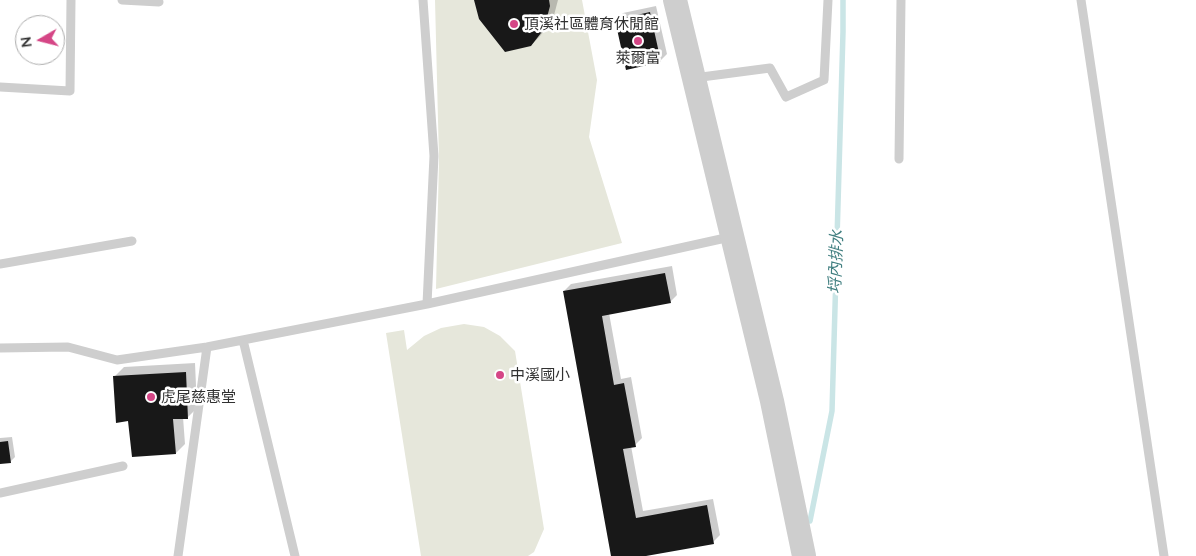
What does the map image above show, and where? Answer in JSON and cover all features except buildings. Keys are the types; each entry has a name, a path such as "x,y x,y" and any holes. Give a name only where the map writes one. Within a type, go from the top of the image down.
{"street":[{"path":"675,0 772,401 804,556"}],"lane":[{"path":"0,88 70,91 71,0"},
{"path":"122,0 158,2"},
{"path":"422,0 434,156 427,304"},
{"path":"694,78 770,68 786,97 824,80 828,0"},
{"path":"899,160 901,0"},
{"path":"1081,0 1164,556"},
{"path":"0,348 68,347 117,360 207,347 427,304 732,236"},
{"path":"0,264 132,242"},
{"path":"243,340 295,556"},
{"path":"178,556 207,347"},
{"path":"0,493 123,466"}],"shaded area":[{"path":"435,0 582,0 597,80 589,137 622,243 436,289 439,160"},
{"path":"464,324 484,327 500,336 515,351 544,529 534,552 528,556 421,556 386,333 404,330 407,350 424,336 441,328"}],"waterway":[{"name":"埒內排水","path":"810,521 832,411 843,0"}],"place":[{"name":"頂溪社區體育休閒館","path":"514,24"},
{"name":"萊爾富","path":"638,41"},
{"name":"中溪國小","path":"500,375"},
{"name":"虎尾慈惠堂","path":"151,397"}]}
